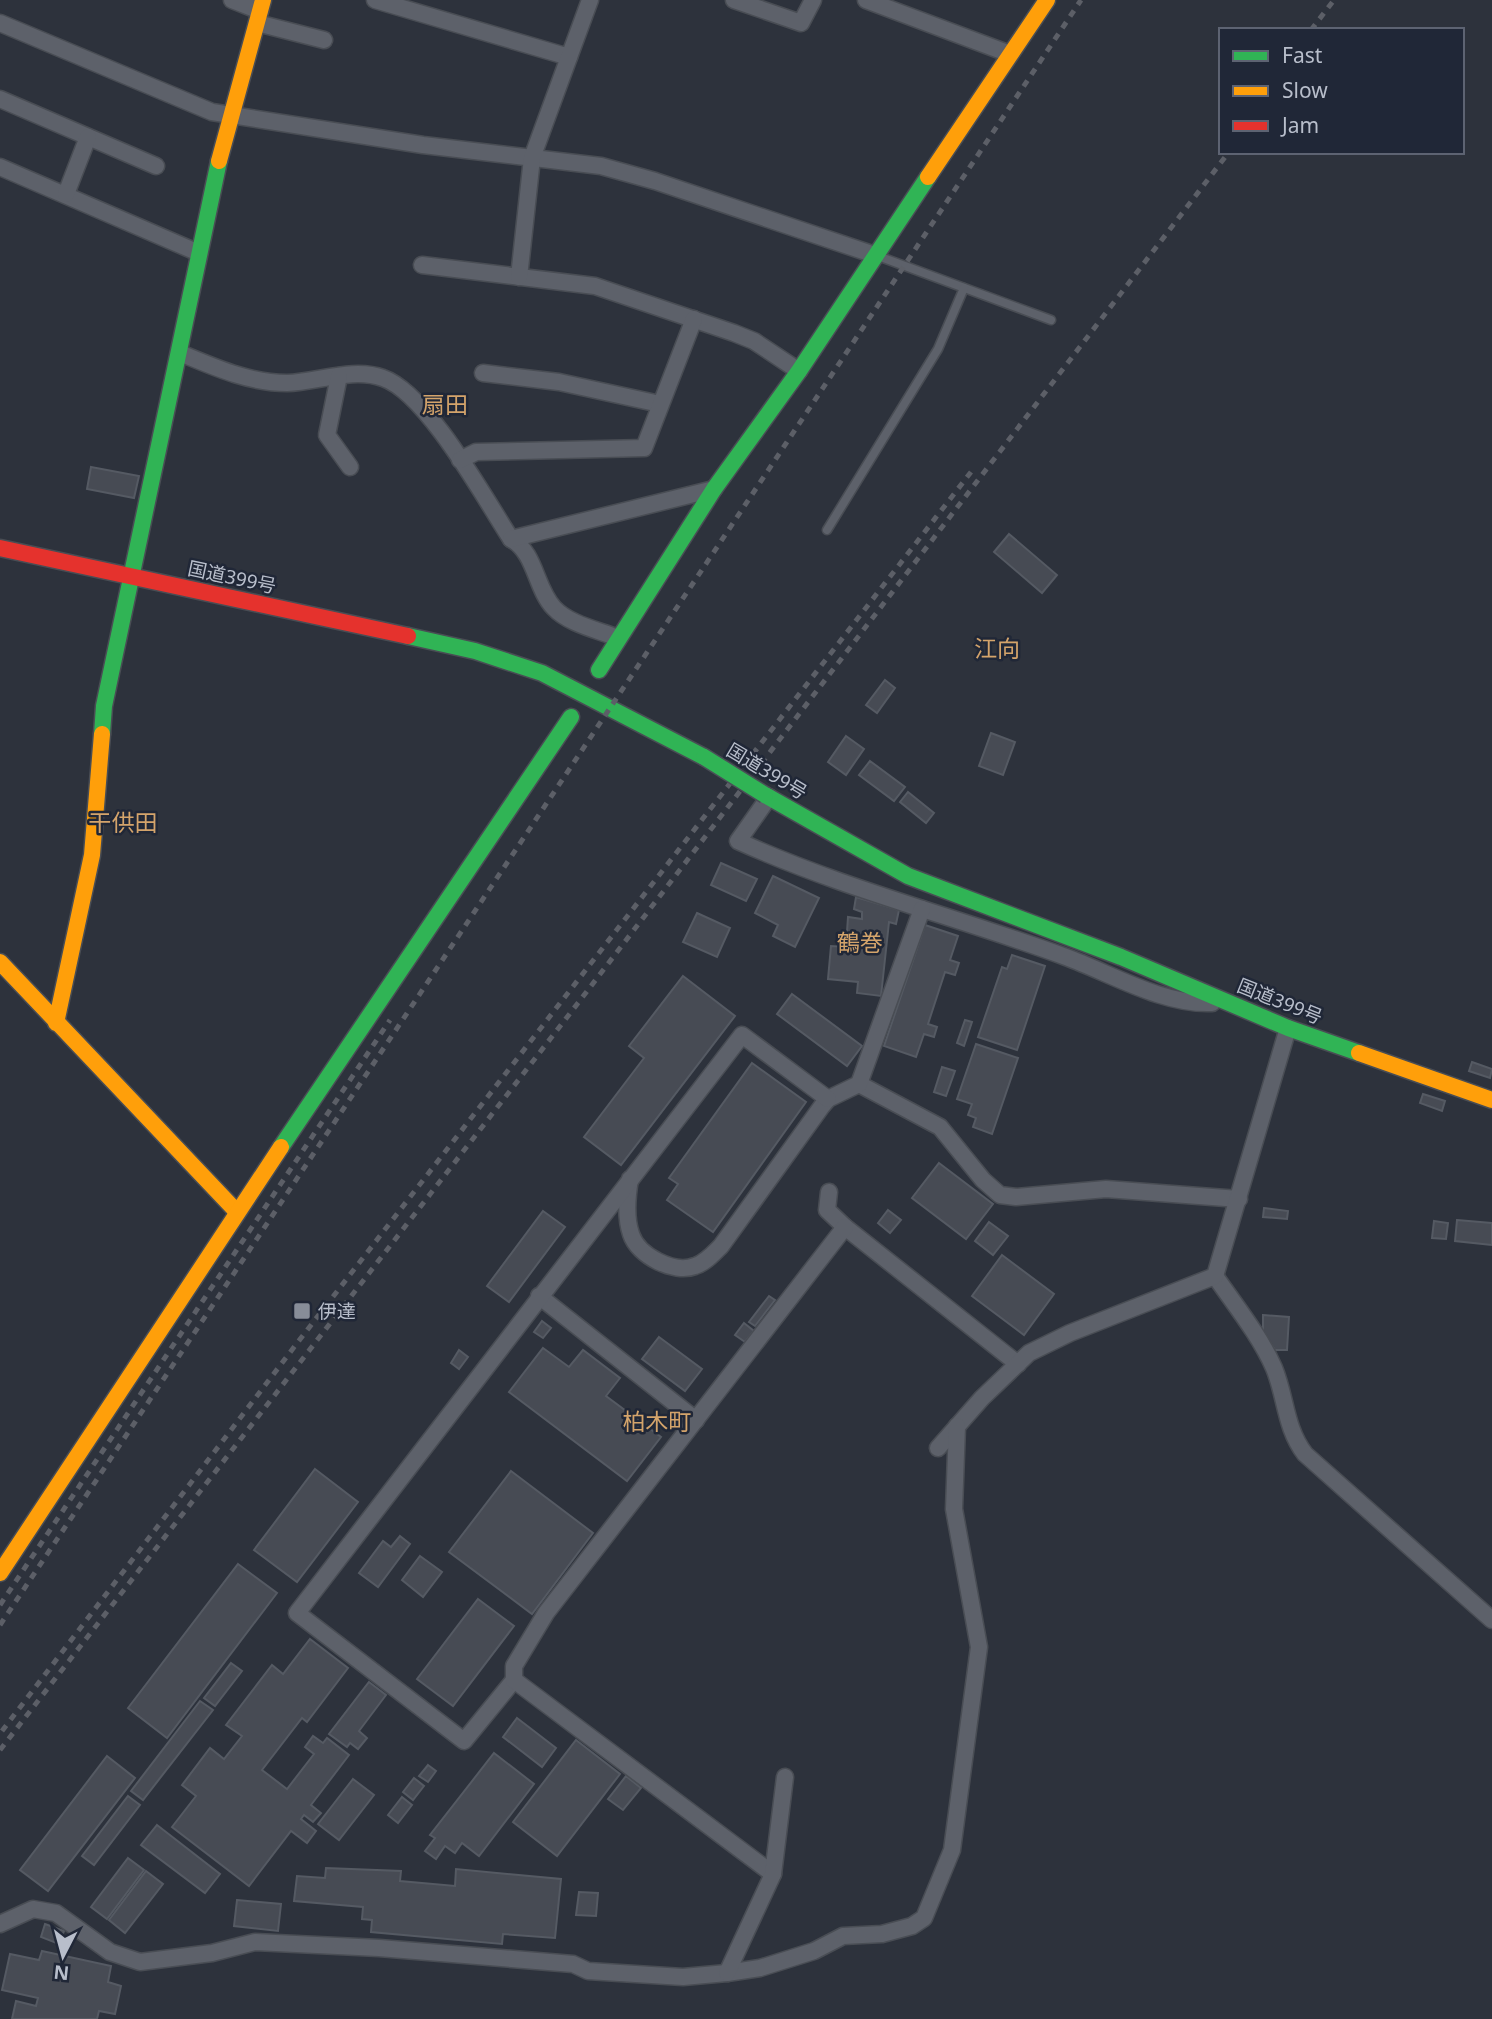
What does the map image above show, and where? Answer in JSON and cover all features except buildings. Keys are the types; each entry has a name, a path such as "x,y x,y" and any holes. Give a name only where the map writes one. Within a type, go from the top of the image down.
{"main road":[{"path":"599,670 714,489 799,371 1046,0"},
{"path":"56,1023 92,855 104,706 180,353 212,188 260,11"},
{"name":"国道399号","path":"0,548 475,651 542,673 704,757 908,876 1288,1028 1492,1100"},
{"path":"0,1573 237,1212 571,717"},
{"path":"0,962 237,1212"}],"street":[{"path":"232,0 324,40"},
{"path":"375,0 569,57"},
{"path":"519,277 532,158 590,0"},
{"path":"734,0 801,23 813,0"},
{"path":"866,0 1010,54"},
{"path":"0,23 212,112 424,145 601,166 655,181 875,256"},
{"path":"0,99 156,166"},
{"path":"66,194 88,137"},
{"path":"0,167 200,253"},
{"path":"422,265 595,286 754,341 799,371"},
{"path":"460,460 476,452 644,448 694,319"},
{"path":"180,353 227,372 261,381 311,381 366,374 397,385 415,400 460,460 511,539 522,545 551,606 572,620 618,638"},
{"path":"483,373 559,382 660,404"},
{"path":"339,376 327,435 350,467"},
{"path":"511,539 714,489"},
{"path":"767,796 738,842 787,863 1065,957 1188,1004 1229,1003"},
{"path":"630,1177 627,1216 634,1242 644,1253 666,1264 694,1267 721,1246 828,1099 859,1083 922,909"},
{"path":"1288,1028 1215,1276 1272,1365 1282,1391 1291,1434 1305,1454 1492,1620"},
{"path":"828,1099 742,1035 630,1177 297,1613 464,1741 514,1680 513,1666 546,1613 845,1227"},
{"path":"859,1083 940,1127 983,1180 1000,1195 1016,1197 1106,1189 1239,1199"},
{"path":"829,1192 827,1210 845,1227 1018,1364"},
{"path":"938,1448 1030,1353 1070,1333 1215,1276"},
{"path":"539,1296 696,1420"},
{"path":"0,1924 33,1909 56,1913 74,1923 110,1952 140,1962 212,1953 255,1942 379,1948 573,1964 588,1971 683,1977 760,1968 814,1951 843,1936 882,1934 912,1926 924,1917 934,1896 938,1877 952,1850 979,1647 954,1508 957,1426"},
{"path":"514,1680 773,1874"},
{"path":"727,1973 773,1874 785,1777"}],"lane":[{"path":"875,256 1051,320"},
{"path":"827,530 938,349 964,288"}],"railway":[{"path":"0,1625 1081,0"},
{"path":"1313,28 1334,0"},
{"path":"0,1750 578,1003 1227,154"},
{"path":"2,1731 301,1338 971,472"},
{"path":"0,1605 390,1020"}],"traffic: fast":[{"path":"102,734 104,706 219,161"},
{"path":"599,670 714,489 799,371 928,177"},
{"path":"408,636 475,651 542,673 704,757"},
{"path":"281,1147 571,717"},
{"path":"704,757 765,795"},
{"path":"765,795 908,876 1121,957 1288,1028 1359,1053"}],"traffic: slow":[{"path":"219,161 263,0"},
{"path":"928,177 1047,0"},
{"path":"56,1023 92,855 102,734"},
{"path":"0,962 237,1212"},
{"path":"1359,1053 1492,1100"},
{"path":"0,1573 281,1147"}],"traffic: jam":[{"path":"0,548 408,636"}],"place":[{"name":"伊達","path":"302,1311"}],"district":[{"name":"扇田","path":"445,405"},
{"name":"江向","path":"997,649"},
{"name":"干供田","path":"123,823"},
{"name":"鶴巻","path":"860,943"},
{"name":"柏木町","path":"657,1422"}]}
